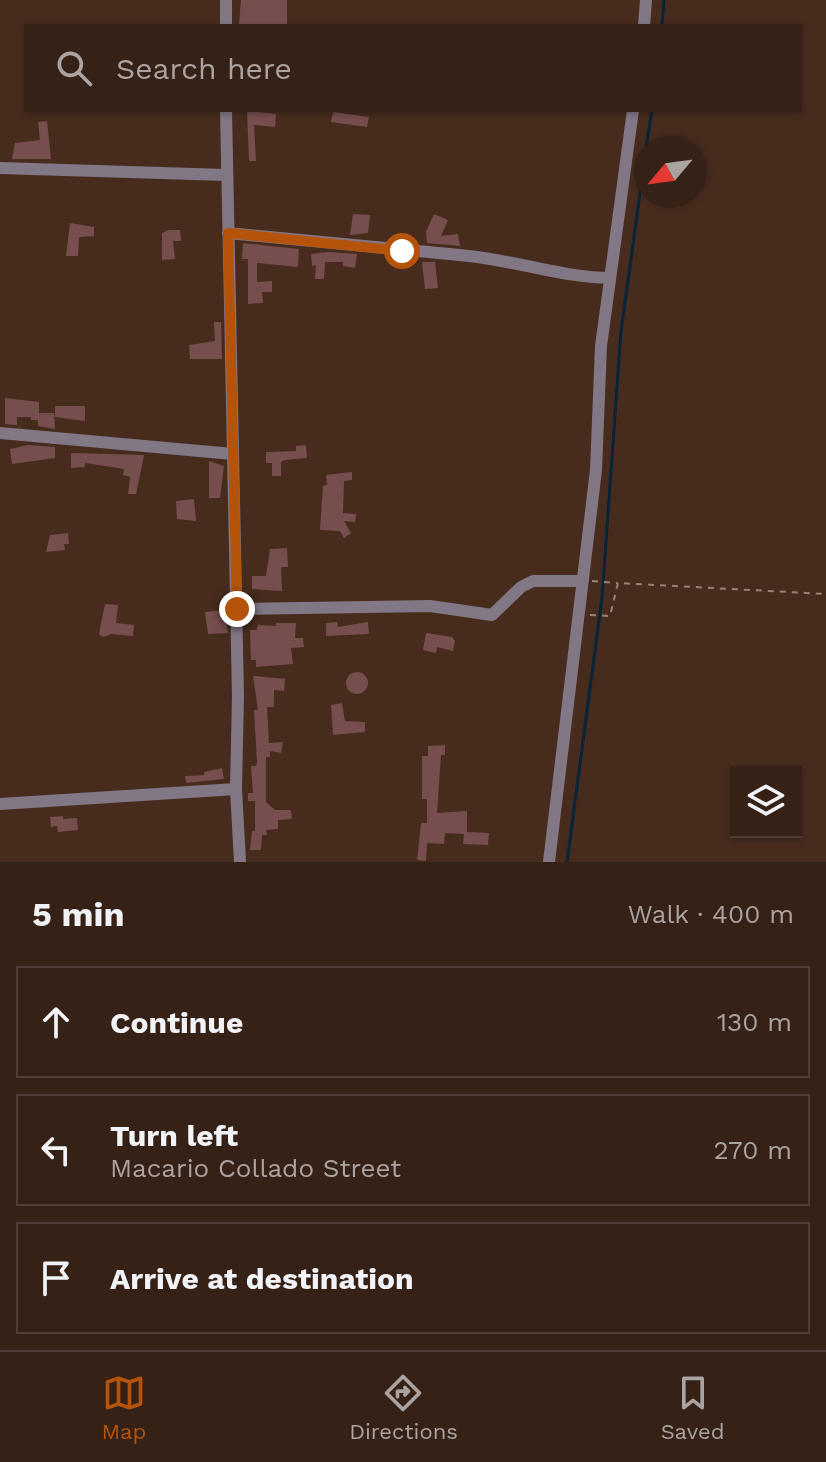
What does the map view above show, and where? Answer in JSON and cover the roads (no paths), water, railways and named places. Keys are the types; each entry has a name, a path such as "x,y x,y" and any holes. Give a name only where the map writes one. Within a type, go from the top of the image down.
{"street":[{"path":"226,0 226,24"},
{"path":"644,24 646,0"},
{"path":"226,112 237,609 236,789 240,862"},
{"path":"549,862 587,581 609,278 633,112"},
{"path":"0,168 226,175"},
{"path":"228,233 470,256 522,264 555,274 609,278"},
{"path":"0,433 233,454"},
{"path":"237,609 430,606 492,615 521,587 533,581 587,581"},
{"path":"0,804 236,789"}],"waterway":[{"path":"662,24 664,0"},
{"path":"648,136 652,112"},
{"path":"567,862 602,598 621,331 638,208"}]}
